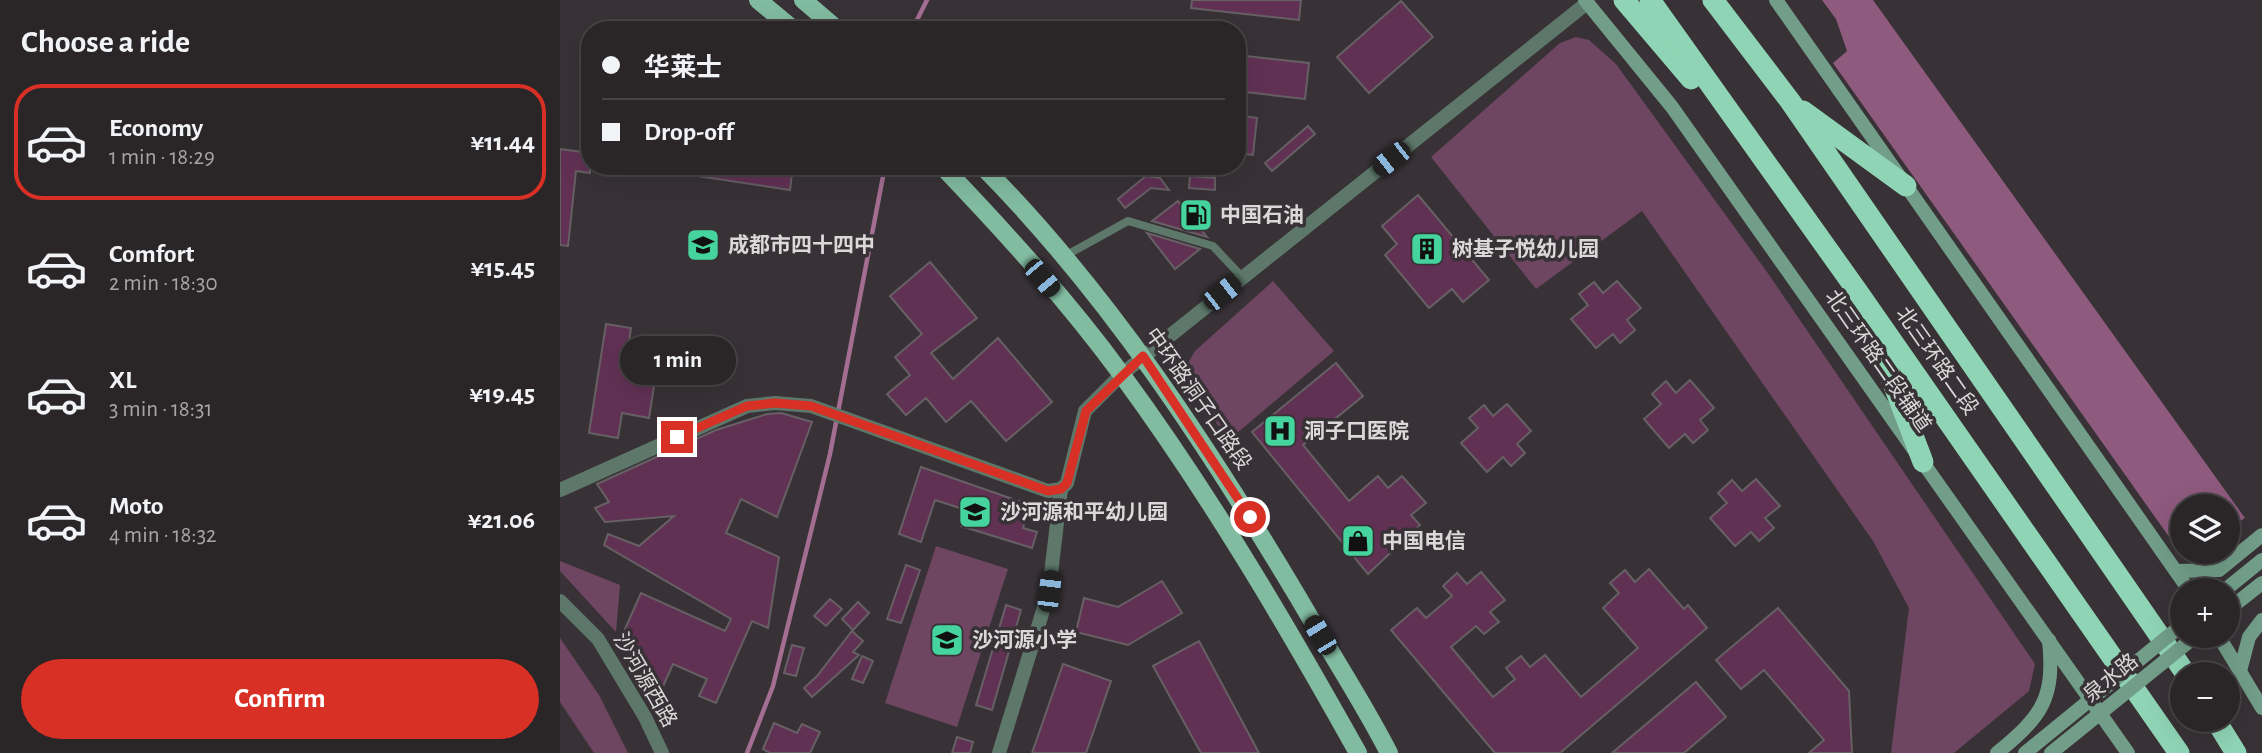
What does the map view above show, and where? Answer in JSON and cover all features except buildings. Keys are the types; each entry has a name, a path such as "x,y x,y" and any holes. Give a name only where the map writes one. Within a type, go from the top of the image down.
{"highway":[{"path":"1624,0 1762,159"},
{"name":"北三环路二段","path":"1650,0 1858,292 2179,753"},
{"name":"北三环路二段","path":"1713,0 1790,101 2178,662"},
{"path":"1790,101 1906,186"},
{"path":"1858,292 1923,462"},
{"path":"2223,732 2236,753"}],"main road":[{"path":"758,0 783,21"},
{"path":"803,0 828,21"},
{"path":"1776,0 2181,578"},
{"name":"北三环路二段辅道","path":"1586,1 1672,107 2128,753"},
{"path":"951,175 995,220 1122,374 1291,635 1358,753"},
{"name":"中环路洞子口路段","path":"991,175 1016,201 1143,356 1236,494 1389,753"},
{"path":"2176,571 2219,570 2262,535"},
{"path":"2240,578 2262,560"},
{"path":"2240,601 2262,583"},
{"path":"2262,620 2249,637 2240,671 2262,708"},
{"path":"2025,753 2170,635"},
{"path":"1997,753 2014,739 2049,694 2052,669 2048,638"},
{"name":"泉水路","path":"2051,753 2181,648"}],"street":[{"path":"560,490 747,406 775,403 811,406 1048,491 1061,489 1067,483 1086,411 1122,374 1586,1"},
{"path":"999,753 1049,591 1061,489"},
{"name":"沙河源西路","path":"560,601 598,639 645,717 662,753"}],"lane":[{"path":"1062,257 1128,221 1213,246 1242,277"}],"shaded area":[{"path":"1822,0 1873,0 2228,494 2170,494 2170,538 1833,63 1847,51 1836,19"},
{"path":"1576,37 1589,40 1616,64 1767,272 2035,664 2029,691 1954,753 1891,753 1909,608 1873,541 1642,211 1536,289 1431,157 1560,43"},
{"path":"1273,281 1334,351 1229,440 1194,393 1185,368 1195,351"},
{"path":"936,546 1008,569 957,727 885,703"},
{"path":"560,561 620,585 616,632 560,571"},
{"path":"560,638 599,695 628,753 594,753 560,702"}],"waterway":[{"path":"916,21 927,0"},
{"path":"747,753 773,686 830,454 883,175"}],"place":[{"name":"中国石油","path":"1196,215"},
{"name":"成都市四十四中","path":"703,245"},
{"name":"树基子悦幼儿园","path":"1427,249"},
{"name":"洞子口医院","path":"1280,431"},
{"name":"沙河源和平幼儿园","path":"975,512"},
{"name":"中国电信","path":"1358,541"},
{"name":"沙河源小学","path":"947,640"}],"route":[{"path":"677,437 747,406 775,403 811,406 1048,491 1061,489 1067,483 1086,411 1143,356 1250,517"}]}
